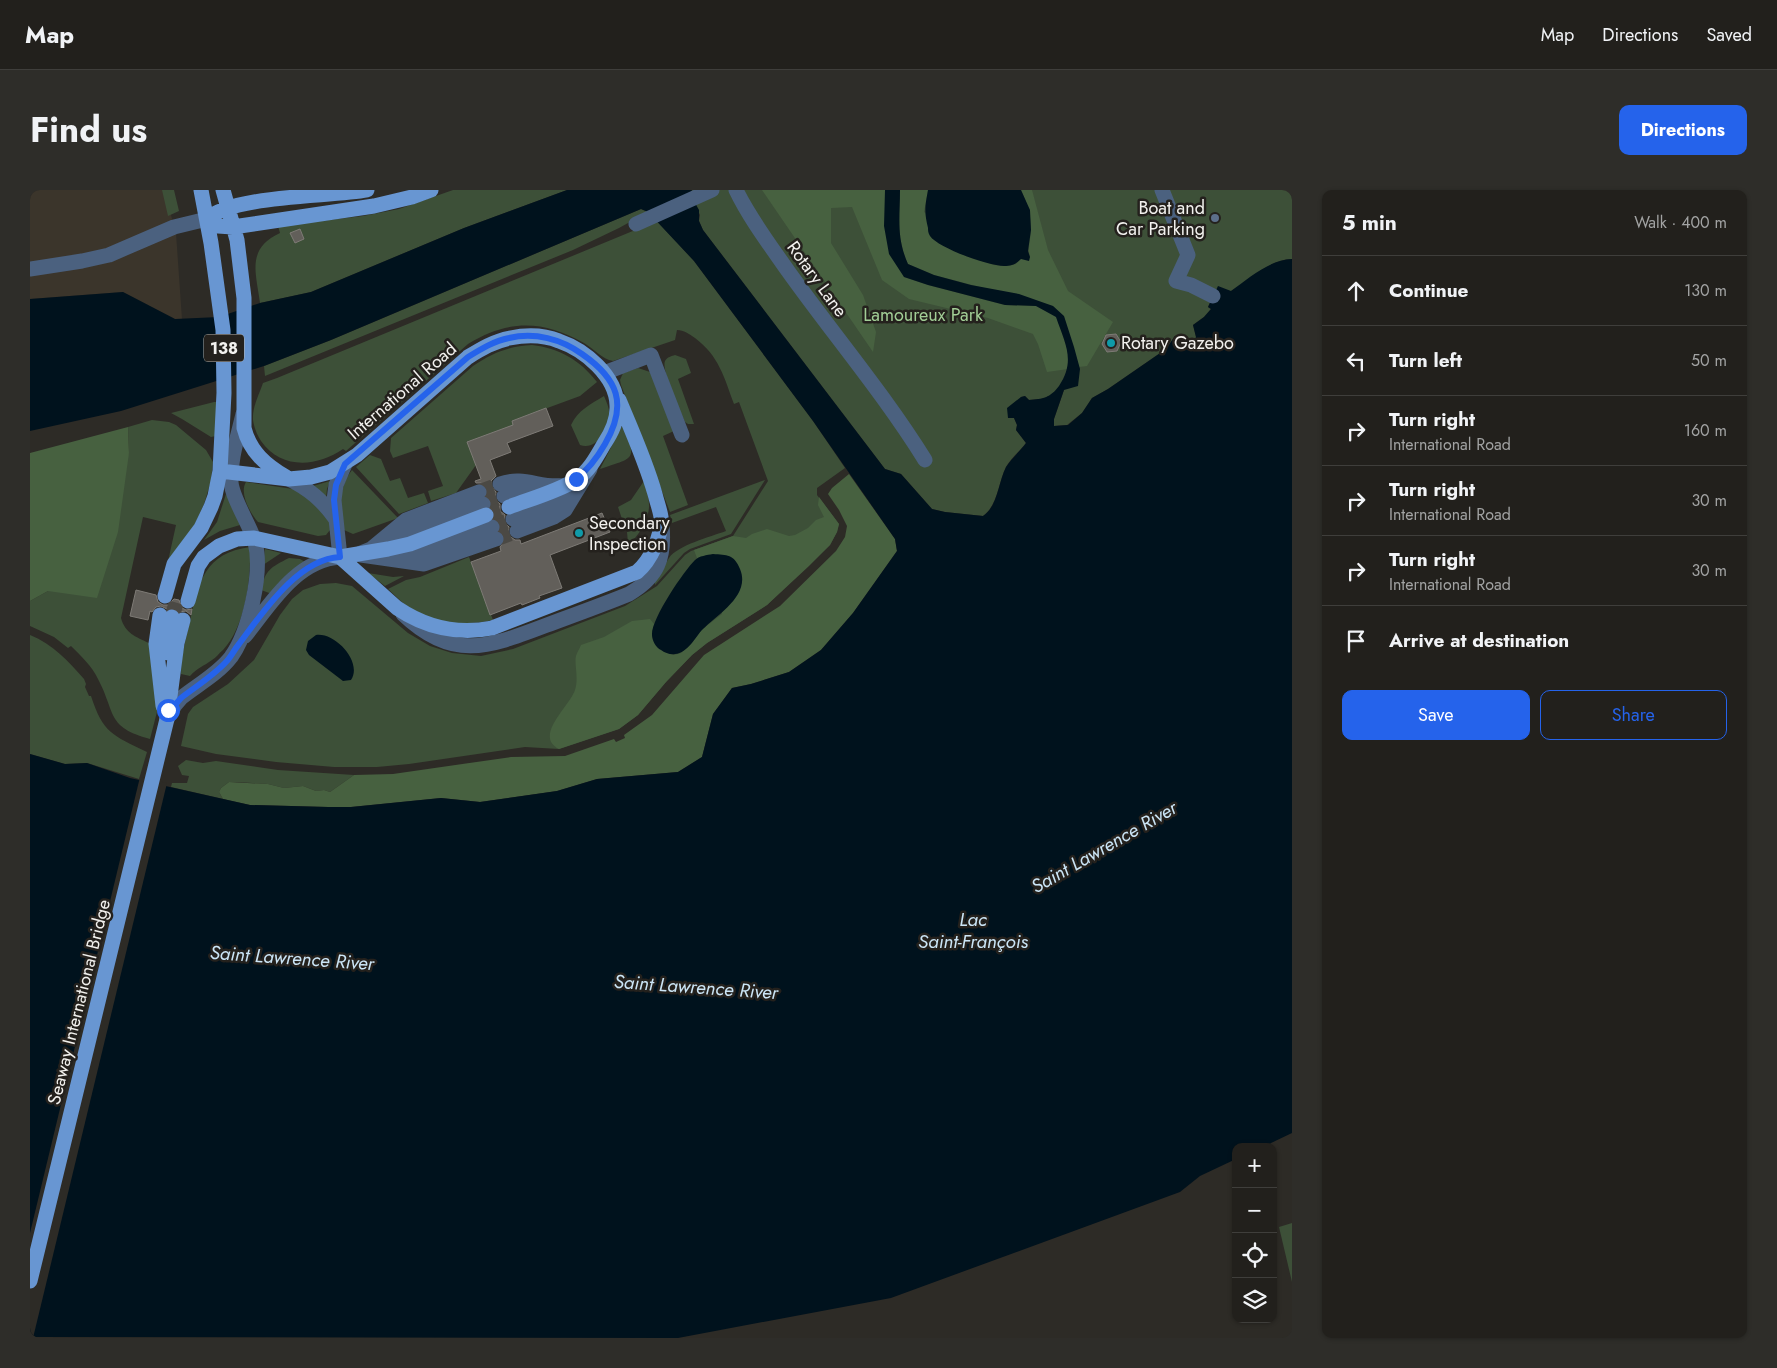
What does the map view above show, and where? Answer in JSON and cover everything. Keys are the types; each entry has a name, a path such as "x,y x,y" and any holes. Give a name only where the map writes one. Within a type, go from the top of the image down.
{"main road":[{"name":"138","path":"201,190 220,304 224,360 226,471"},
{"name":"138","path":"223,190 237,240 244,298 245,386 243,412"},
{"path":"331,190 350,193"},
{"path":"367,190 264,201 228,208 215,213 207,219 218,226 233,227 374,206 412,197 431,190"},
{"name":"International Road","path":"226,471 289,479 312,477 330,472 345,464 468,357 495,342 511,338 524,336 558,340 581,353 604,373 615,392 617,405 615,424 594,463 573,485 508,507"},
{"path":"356,553 397,608 419,620 448,630 477,631 492,628 637,572 644,566 653,548 658,535 661,516 648,471 615,392"},
{"path":"243,412 246,434 254,452 270,467 289,479"},
{"path":"226,471 201,528 174,564 176,599 210,551 237,539 254,538 356,553 410,544 487,515"},
{"path":"172,617 177,643 166,720 156,644 172,617"},
{"name":"Seaway International Bridge","path":"30,1281 166,720"}],"street":[{"path":"636,224 712,190"},
{"name":"Rotary Lane","path":"736,190 767,241 905,428 925,460"},
{"path":"1162,190 1188,255 1176,281 1191,285 1213,296"},
{"path":"30,268 82,261 109,255 174,227 207,219"},
{"path":"604,373 651,355 682,435"},
{"path":"238,645 247,620 255,586 257,553 254,538 226,471 243,412"},
{"path":"336,518 334,494 345,464"},
{"path":"289,479 316,494 336,518 356,553"},
{"path":"516,480 545,485 573,485 569,505 560,514 508,507 516,480"},
{"path":"356,553 406,520 487,515"},
{"path":"166,720 181,698 224,665 280,593 309,566 320,560 356,553 393,560 407,559 487,515"},
{"path":"397,608 417,627 438,640 473,646 498,643 638,589 650,577 660,562 663,544 661,516"}],"shaded area":[{"path":"30,190 164,190 176,233 182,319 175,319 123,292 30,299"}],"green space":[{"path":"162,190 174,190 179,211 168,216"},
{"path":"453,190 567,190 464,228 311,292 260,303 256,262 262,246 269,239 280,233 278,226 363,216 399,209"},
{"name":"Lamoureux Park","path":"692,190 1292,190 1292,259 1283,260 1268,266 1231,291 1213,296 1208,307 1211,309 1193,325 1195,340 1192,341 1183,336 1175,336 1166,349 1092,398 1082,413 1067,425 1054,426 1054,419 1064,390 1042,399 1029,400 1025,396 1021,397 1011,417 1014,418 1017,425 1016,430 1026,443 1006,467 992,506 983,516 945,512 932,509 901,474 885,469 703,230 699,221 700,215 690,194"},
{"path":"762,190 885,190 886,207 904,277 1005,305 1036,306 1056,316 1068,351 1068,369 1047,372 1033,334 988,318 909,299 882,280 852,207 831,208 831,243 863,295 876,332 873,352"},
{"path":"900,190 928,190 924,212 981,260 994,265 1005,266 1016,264 1021,258 1030,257 1030,218 1021,190 1032,190 1048,250 1068,291 1113,322 1087,366 1079,367 1064,317 1053,306 934,275 908,264 900,236"},
{"path":"641,209 648,212 573,250 265,376 264,366 331,340"},
{"path":"657,221 694,261 813,421 845,468 817,488 817,495 839,524 830,545 767,605 707,643 692,655 638,715 619,729 559,749 525,747 409,764 377,767 334,767 216,754 181,746 188,714 193,707 228,684 254,660 280,615 292,599 303,590 320,584 336,583 352,586 408,633 430,646 452,653 481,656 513,649 625,606 657,586 685,555 691,551 733,536 768,481 739,402 734,404 720,368 703,345 691,335 682,331 677,330 675,340 613,361 569,335 554,330 526,326 498,330 468,344 346,451 343,449 333,455 311,462 300,463 279,457 261,441 254,425 254,410 263,383"},
{"path":"532,345 551,349 568,356 583,367 597,382 580,396 512,421 515,430 502,429 468,442 476,465 456,493 431,501 428,491 443,486 428,446 393,458 390,451 391,438 473,366 501,351"},
{"path":"675,355 686,359 691,373 678,379 694,424 685,422 666,373 665,361"},
{"path":"638,368 650,372 674,431 663,436 688,505 670,512 621,385 620,380 623,373"},
{"path":"604,396 609,413 607,427 596,442 586,446 580,445 571,425 581,411"},
{"path":"218,402 216,436 211,437 171,413"},
{"path":"152,420 169,422 176,425 206,450 213,462 211,481 204,504 195,524 167,566 176,525 143,517 121,618 128,631 149,643 158,708 150,739 136,734 119,724 114,717 96,674 71,646 68,648 54,637 30,626 30,601 48,591 129,453 128,427"},
{"path":"623,424 630,445 630,456 620,462 600,469"},
{"path":"128,427 129,453 118,532 97,598 48,591 30,601 30,453"},
{"path":"370,455 381,459 390,481 400,478 408,498 424,493 428,503 399,514 356,467"},
{"path":"352,470 398,518 353,534 344,530 340,507 342,491 344,483"},
{"path":"849,474 895,539 897,551 853,613 821,650 789,672 732,688 713,714 702,757 678,772 597,779 557,791 480,802 441,798 351,807 250,805 223,799 219,792 229,782 268,784 284,788 303,786 316,791 324,790 330,792 354,775 393,774 511,757 565,756 614,739 616,742 625,738 624,735 652,715 704,655 780,606 836,551 845,537 847,526 828,494 832,488"},
{"path":"765,480 731,534 684,553 655,585 673,553 695,542 726,531 716,507 672,523 670,515"},
{"path":"330,481 326,498 313,486"},
{"path":"644,481 649,505 646,519 625,528 618,507 631,500"},
{"path":"246,482 302,491 329,517 330,530 326,535 318,536 258,522 252,514 245,497 244,487"},
{"path":"226,494 240,525 220,531 204,540 217,522"},
{"path":"819,497 839,524 837,532 830,545 767,605 707,643 692,655 638,715 619,729 559,749 552,743 550,737 551,729 575,690 577,681 576,655 581,645 604,637 632,621 650,619 654,624 652,635 664,652 674,655 681,653 692,643 700,631 722,614 713,554 697,558 694,550 733,536 746,538 767,529 789,536 795,535 808,528 816,520 824,517 818,505"},
{"path":"645,525 635,538 628,543 627,532"},
{"path":"250,547 246,601 231,640 215,658 190,676 181,674 183,654 196,594 206,572 213,563 223,556 235,550"},
{"path":"265,549 281,553 263,565"},
{"path":"469,557 493,620 471,623 438,621 418,614 388,589 406,580 420,577"},
{"path":"289,558 300,559 305,562 272,594 261,590 267,573"},
{"path":"368,573 393,577 404,576 385,586"},
{"path":"30,635 53,648 84,679 89,696 91,696 100,718 110,732 147,752 139,779 87,763 65,764 30,754"},
{"path":"186,760 203,763 216,761 278,770 354,775 330,792 324,790 316,791 303,786 284,788 268,784 229,782 219,792 223,799 171,787 172,783 187,783 189,776 182,775 178,766"},
{"path":"1292,1223 1292,1282 1279,1227"}],"water":[{"name":"Lac Saint-François","path":"567,190 692,190 690,194 699,210 699,221 703,230 885,469 901,474 932,509 983,516 988,512 995,500 1006,467 1026,443 1016,430 1017,425 1014,418 1008,418 1007,408 1021,397 1025,396 1029,400 1042,398 1056,390 1067,368 1068,360 1065,344 1056,317 1036,306 1005,305 904,277 889,254 884,226 885,190 900,190 900,236 908,264 934,275 971,285 1019,294 1053,306 1064,316 1080,369 1078,386 1064,390 1054,419 1054,426 1068,425 1082,413 1092,398 1166,349 1175,336 1183,336 1192,341 1195,340 1193,325 1211,309 1208,307 1218,286 1231,291 1267,266 1292,259 1292,1133 1271,1143 1232,1143 1232,1161 1200,1176 1180,1192 891,1298 678,1338 30,1337 30,754 65,764 87,763 130,778 250,805 351,807 441,798 480,802 557,791 597,779 678,772 702,757 713,714 732,688 789,672 821,650 853,613 897,551 895,539 813,421 694,261 648,212 641,209 331,340 264,366 121,411 30,431 30,299 123,292 175,319 219,317 260,303 311,292 464,228"},
{"path":"928,190 1021,190 1030,210 1029,261 1021,259 1012,265 1004,266 987,263 964,256 935,241 929,234 926,217"},
{"path":"713,554 730,556 738,564 742,578 741,587 737,595 684,651 673,654 664,652 656,646 652,637 653,628 662,607 676,584 695,560"},
{"path":"316,635 331,638 345,650 353,665 354,673 351,680 343,681 309,655 306,650 308,641"}],"pier":[{"path":"140,777 167,783 33,1338 30,1338 30,1233"}],"building":[{"path":"300,229 304,239 295,243 290,233"},
{"name":"Rotary Gazebo","path":"1116,334 1121,342 1117,351 1107,352 1102,344 1106,335"},
{"path":"546,408 553,426 507,443 511,452 490,460 496,476 491,481 491,486 496,492 495,499 500,504 500,511 505,515 504,522 509,527 508,535 515,540 520,540 521,544 602,513 610,532 550,555 562,588 539,596 540,598 522,605 521,603 490,615 471,562 501,551 500,547 505,541 505,536 500,531 501,523 495,518 495,512 491,507 492,501 487,496 488,488 475,481 481,479 467,442 513,425 512,421"},
{"path":"136,590 156,595 158,602 163,605 168,605 174,599 179,600 182,608 186,610 192,609 191,615 186,611 179,612 173,608 167,609 161,606 156,607 152,612 150,611 148,620 130,616"}],"tunnel":[{"path":"479,492 500,484"},
{"path":"483,504 504,496"},
{"path":"486,515 509,507"},
{"path":"492,527 513,519"},
{"path":"496,539 517,531"},
{"path":"172,617 177,600"}],"place":[{"name":"Boat and Car Parking","path":"1215,218"},
{"name":"Rotary Gazebo","path":"1111,343"},
{"name":"Secondary Inspection","path":"579,533"}],"route":[{"path":"168,710 167,718 181,698 224,665 238,645 294,578 320,560 340,557 334,494 345,464 468,357 480,349 495,342 524,336 558,340 592,361 610,380 615,392 617,405 615,424 594,463 576,479"}],"water label":[{"name":"Saint Lawrence River","path":"1104,847"},
{"name":"Saint Lawrence River","path":"292,958"},
{"name":"Saint Lawrence River","path":"696,987"}]}
